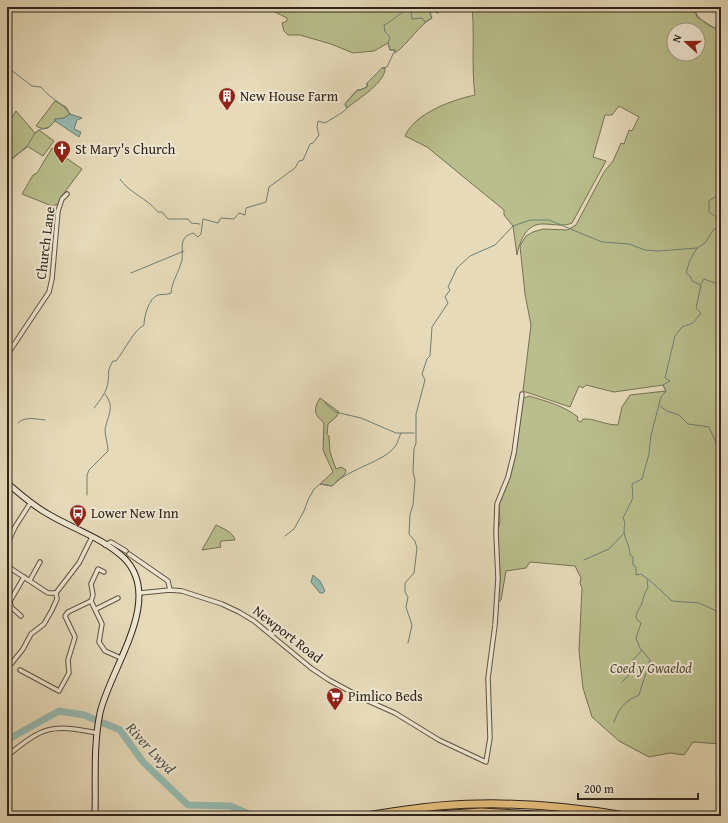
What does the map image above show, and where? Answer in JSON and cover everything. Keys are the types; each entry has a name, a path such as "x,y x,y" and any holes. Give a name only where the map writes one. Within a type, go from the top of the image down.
{"highway":[{"path":"367,816 427,807 479,804 586,810 626,816"},
{"path":"422,816 481,812 553,816"}],"street":[{"name":"Church Lane","path":"7,355 49,292 52,279 58,211 62,199 67,194"},
{"name":"Newport Road","path":"140,593 170,590 182,591 222,604 239,612 254,621 311,668 329,680 396,714 439,740 486,762 490,738 488,678 495,625 498,578 496,532 497,504 508,477 514,453 522,394"},
{"path":"7,483 48,514 92,537 124,559 132,568 140,593 136,620 109,684 100,713 97,733 95,816"},
{"path":"7,545 15,527 31,502"},
{"path":"7,669 23,649 31,634 44,624 57,599 56,593 79,563 92,537"},
{"path":"105,545 111,542 128,553 168,581 170,590"},
{"path":"30,580 40,562"},
{"path":"7,566 48,593 56,593"},
{"path":"20,670 58,691 69,673 68,660 75,637 65,616 68,612 91,601 93,595 91,584 98,569 104,572"},
{"path":"21,616 11,607 10,601 24,577"},
{"path":"96,608 118,598"},
{"path":"91,601 96,608 102,624 99,642 105,650 121,658"},
{"path":"7,756 26,740 40,732 54,728 74,729 97,733"}],"green space":[{"path":"265,7 441,7 441,10 438,13 434,11 430,13 432,18 427,21 405,45 395,53 395,50 390,50 388,43 374,51 353,53 331,44 300,35 288,35 284,31 282,23 287,21 287,18"},
{"name":"Coed y Gwaelod","path":"472,7 685,7 695,11 697,17 705,22 666,22 666,62 706,62 706,23 716,29 721,29 721,744 693,742 684,755 670,753 649,757 619,741 592,717 583,688 579,651 582,588 580,583 581,578 575,566 530,562 526,568 506,571 501,600 498,603 500,574 497,535 500,521 499,504 509,479 517,447 522,399 529,396 555,404 573,413 578,417 577,420 581,422 583,419 587,419 618,425 622,407 630,395 666,391 663,385 614,392 586,385 583,388 579,386 570,407 523,391 531,325 525,294 520,246 526,236 533,232 543,229 567,230 576,225 604,172 613,161 621,143 624,144 629,130 632,131 639,117 619,106 612,115 605,115 593,157 606,161 572,223 562,225 538,224 533,226 528,230 522,239 517,255 513,226 504,215 504,210 427,147 405,136 410,128 425,114 445,104 475,95 473,73"},
{"path":"382,68 385,68 381,79 347,108 345,104 357,90 367,87 367,83"},
{"path":"55,101 66,107 70,114 64,118 55,119 55,121 47,128 36,126"},
{"path":"16,111 35,133 39,130 54,141 43,156 27,146 9,162 7,161 7,125"},
{"path":"52,148 82,169 61,197 58,204 52,206 22,194"},
{"path":"320,398 339,412 328,424 327,434 329,436 330,452 336,469 341,467 346,470 345,474 332,486 320,484 333,472 323,450 324,423 316,414 316,406"},
{"path":"216,525 225,529 234,537 235,540 221,541 221,547 202,550"}],"water":[{"path":"70,114 82,118 77,120 74,129 81,132 79,137 55,121 55,119 64,118"},
{"path":"313,575 320,581 325,591 323,593 320,593 311,582"}],"waterway":[{"path":"94,408 103,396 106,389 109,370 113,361 116,361 136,332 144,325 146,312 152,300 158,295 171,293 182,260 182,245 185,238 193,233 198,237 201,234 203,219 218,223 221,218 234,219 239,213 245,215 246,208 266,202 269,187 295,168 299,161 303,160 310,144 313,143 319,135 317,127 318,121 325,123 343,112 347,108 345,104 357,90 367,87 367,83 382,68 387,67 395,50 390,50 388,43 390,37 385,32 384,25 408,10 411,12 412,19 422,18 425,22 432,18 430,13 434,11 438,13 441,10 441,7"},
{"path":"685,7 695,11 699,18 709,26 721,29"},
{"path":"7,67 32,86 41,87 70,114"},
{"path":"12,158 26,148 35,133 41,129 48,128 55,121"},
{"path":"120,179 128,188 149,203 158,212 162,212 168,219 188,219 191,223 200,224"},
{"path":"721,193 709,201 709,212 719,219 721,226"},
{"path":"408,643 412,625 406,607 408,597 405,592 405,583 414,573 417,548 415,541 409,534 410,514 413,505 415,480 413,472 414,449 416,443 416,414 425,380 422,374 427,359 430,356 432,327 448,303 445,297 450,290 448,287 457,268 470,256 495,245 513,226 530,220 549,220 602,242 629,244 645,250 658,251 697,248"},
{"path":"721,228 714,229 705,243 697,248 690,260 686,273 690,276 692,281 701,285 696,308 701,313 693,323 682,327 675,336 665,378 670,381 663,385 666,391 661,397 642,479 632,484 633,498 623,518 625,523 624,532 630,555 633,557 633,565 636,567 636,575 641,574 672,601 699,603 721,613"},
{"path":"131,273 184,251"},
{"path":"701,284 704,279 721,285"},
{"path":"719,284 721,291"},
{"path":"87,495 87,475 89,470 108,451 105,430 110,412 110,404 105,394"},
{"path":"325,403 335,412 361,418 396,433 414,433"},
{"path":"660,406 667,411 679,415 688,424 709,427 717,445"},
{"path":"18,423 24,419 45,420"},
{"path":"285,536 294,529 314,489 320,484 332,486 347,474 384,456 396,445 401,433"},
{"path":"584,560 609,549 624,533"},
{"path":"614,722 623,706 639,695 650,660 640,648 636,638 641,623 636,616 648,588 647,580"},
{"path":"721,613 718,623 721,626"},
{"path":"622,682 628,676 632,661 642,650"},
{"name":"River Lwyd","path":"7,740 59,711 84,715 120,730 143,762 188,805 230,806 254,816"}],"place":[{"name":"New House Farm","path":"227,111"},
{"name":"St Mary's Church","path":"62,164"},
{"name":"Lower New Inn","path":"78,528"},
{"name":"Pimlico Beds","path":"335,711"}]}
